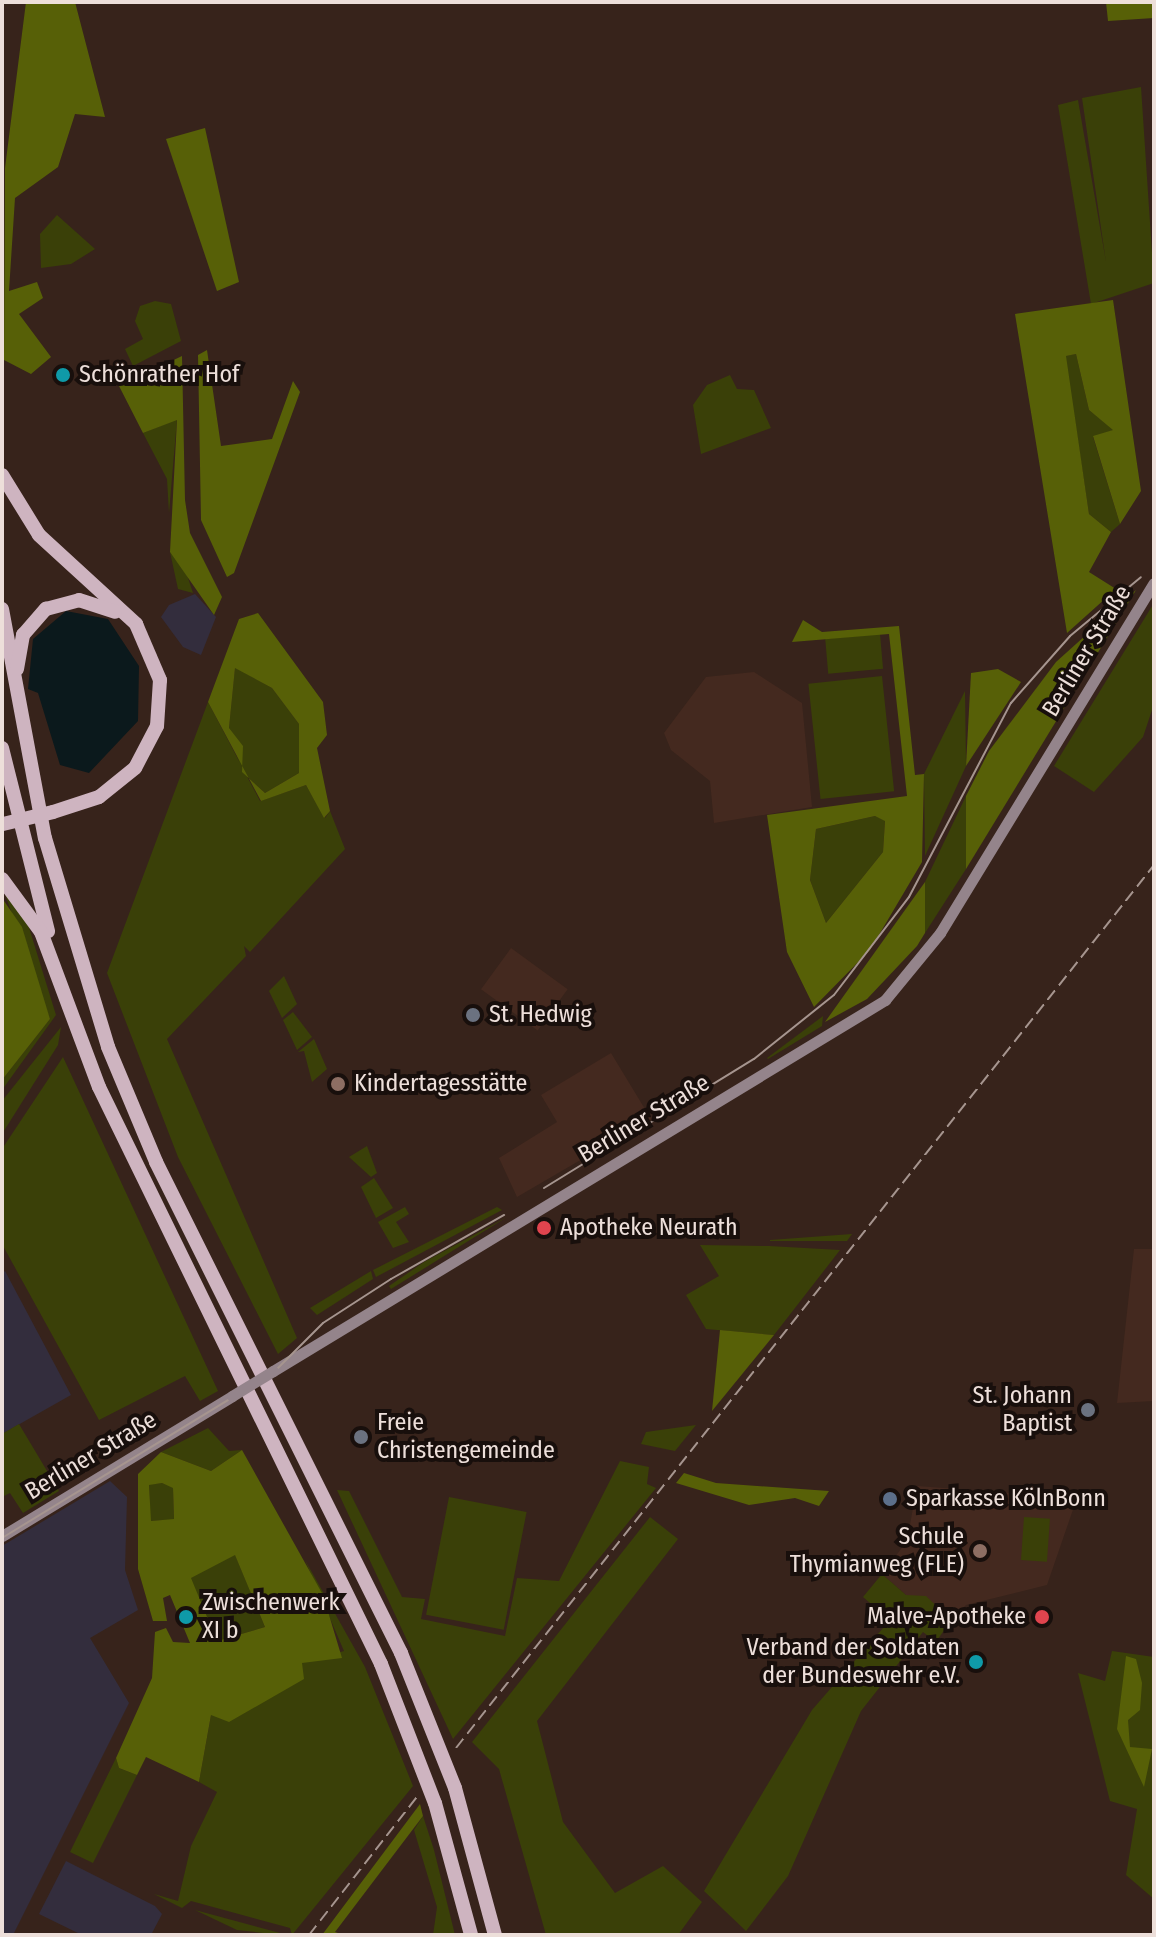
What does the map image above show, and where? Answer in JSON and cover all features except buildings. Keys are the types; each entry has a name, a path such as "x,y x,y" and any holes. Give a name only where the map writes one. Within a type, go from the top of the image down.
{"highway":[{"path":"2,475 39,535 136,624 160,680 157,726 135,768 99,797 2,824"},
{"path":"2,818 52,809 104,786 135,759 155,713 152,666 112,610 68,601 46,609 23,635 15,693"},
{"path":"2,609 15,693 45,838 108,1047 156,1162 401,1653 455,1788 495,1935"},
{"path":"2,748 61,978"},
{"path":"2,879 29,908 61,978 117,1127 387,1678 435,1803 471,1935"}],"main road":[{"name":"Berliner Straße","path":"2,1536 885,1000 947,923 1154,583"}],"shaded area":[{"path":"195,594 216,617 201,655 183,647 161,617 169,605"},
{"path":"66,611 108,619 139,666 138,721 89,773 60,765 38,693 28,689 33,639"},
{"path":"754,672 802,703 812,807 714,823 710,781 671,750 664,733 706,677"},
{"path":"511,948 568,989 538,1030 481,989"},
{"path":"611,1053 651,1119 517,1197 499,1158 557,1122 541,1095"},
{"path":"1134,1249 1154,1249 1154,1401 1117,1403"},
{"path":"5,1271 71,1395 2,1434 2,1273"},
{"path":"110,1481 127,1497 125,1570 138,1610 90,1638 129,1703 13,1935 2,1935 2,1546"},
{"name":"Schule Thymianweg (FLE)","path":"917,1486 1077,1498 1047,1585 966,1605 951,1620 906,1595 882,1574 907,1541"},
{"path":"66,1861 155,1906 162,1914 151,1935 82,1935 39,1914"}],"green space":[{"path":"26,2 75,2 105,117 75,114 58,167 15,198 9,291 37,282 43,298 19,314 51,357 31,374 4,360 5,168"},
{"path":"1106,2 1154,2 1154,18 1108,21"},
{"path":"1141,87 1154,283 1091,304 1058,105 1078,100 1106,262 1082,98"},
{"path":"205,128 239,282 217,291 166,139"},
{"path":"57,215 95,249 71,264 41,268 40,234"},
{"path":"1113,300 1141,491 1120,524 1093,436 1113,430 1089,410 1076,354 1066,356 1089,514 1111,532 1089,572 1116,589 1067,633 1015,314"},
{"path":"155,301 171,304 181,341 133,366 125,349 143,339 135,321 140,306"},
{"path":"207,350 221,446 272,439 293,381 300,392 234,573 227,577 201,520 198,355"},
{"path":"1076,354 1089,410 1114,430 1093,437 1120,524 1111,532 1089,514 1065,356"},
{"path":"182,356 185,500 190,533 222,597 214,615 170,552 177,420 143,433 119,386"},
{"path":"730,375 737,389 754,390 771,428 701,454 693,405 707,385"},
{"path":"177,419 169,513 167,479 143,433"},
{"path":"170,552 186,572 193,593 178,589"},
{"path":"1136,590 966,869 966,796 989,751 1056,662"},
{"path":"1154,603 1154,704 1143,737 1094,792 1054,766"},
{"path":"258,613 323,702 327,735 317,748 330,811 324,818 306,785 261,801 249,778 265,793 299,773 299,724 272,688 235,668 229,728 243,746 242,766 208,702 239,619"},
{"path":"803,620 822,632 899,626 915,775 924,774 922,862 870,950 814,1007 787,952 767,815 907,796 889,634 792,642","holes":["875,816 885,821 883,852 826,923 810,880 816,829"]},
{"path":"880,634 883,669 828,674 825,639"},
{"path":"235,667 272,688 299,724 299,773 265,793 242,772 229,728"},
{"path":"998,669 1021,682 966,766 971,673"},
{"path":"882,676 894,791 821,799 808,684"},
{"path":"965,691 966,766 925,856 924,774"},
{"path":"208,702 260,801 306,785 325,818 330,811 345,849 250,952 244,946 246,956 167,1039 297,1338 278,1354 178,1157 107,973"},
{"path":"966,796 966,869 925,933 925,882"},
{"path":"875,816 885,820 883,852 826,923 810,880 816,829"},
{"path":"925,882 925,933 917,946 867,999 825,1022"},
{"path":"2,886 27,921 56,1015 2,1090 2,1080 50,1019"},
{"path":"2,898 22,927 50,1019 2,1080"},
{"path":"284,976 297,1004 282,1018 269,991"},
{"path":"293,1012 312,1037 297,1050 283,1020"},
{"path":"823,1016 822,1026 767,1058"},
{"path":"61,1027 58,1045 2,1134 2,1101"},
{"path":"314,1039 327,1069 312,1082 304,1051 298,1052"},
{"path":"63,1057 218,1391 200,1401 185,1376 99,1420 2,1244 2,1149"},
{"path":"367,1146 377,1173 371,1177 349,1157"},
{"path":"374,1178 393,1208 376,1218 361,1187"},
{"path":"405,1207 409,1214 396,1222 409,1242 393,1248 378,1222"},
{"path":"497,1207 502,1210 376,1277 373,1270"},
{"path":"507,1217 391,1289 389,1286 424,1262"},
{"path":"852,1234 847,1241 770,1241 770,1240"},
{"path":"700,1245 840,1250 774,1335 706,1329 686,1295 719,1276"},
{"path":"371,1271 373,1279 317,1315 310,1308"},
{"path":"720,1330 774,1335 712,1411"},
{"path":"19,1424 59,1491 23,1513 10,1493 2,1497 2,1434"},
{"path":"696,1425 675,1451 641,1444 646,1432"},
{"path":"208,1428 229,1451 242,1450 211,1471 161,1452"},
{"path":"242,1450 323,1595 342,1658 302,1663 304,1679 229,1722 211,1715 199,1782 146,1757 137,1775 119,1768 116,1758 152,1678 155,1632 166,1628 173,1642 190,1643 170,1595 163,1598 167,1621 153,1621 138,1569 138,1474 161,1452 211,1471","holes":["162,1483 173,1488 174,1519 151,1521 149,1485","235,1555 265,1627 217,1641 191,1578"]},
{"path":"620,1461 649,1467 647,1484 656,1488 453,1739 337,1490 349,1491 402,1597 425,1599 421,1619 505,1636 517,1578 559,1581"},
{"path":"684,1473 716,1483 829,1491 819,1506 795,1498 749,1505 676,1483"},
{"path":"162,1483 173,1487 174,1520 150,1521 149,1484"},
{"path":"449,1497 527,1512 504,1630 426,1615"},
{"path":"650,1517 678,1539 537,1721 563,1822 615,1893 663,1866 702,1902 678,1935 546,1935 499,1769 472,1742"},
{"path":"1024,1517 1050,1519 1047,1562 1021,1560"},
{"path":"235,1554 265,1627 217,1641 190,1578"},
{"path":"305,1560 365,1667 413,1786 292,1935 290,1928 191,1901 182,1908 154,1894 178,1901 191,1846 217,1792 199,1782 211,1715 301,1663 344,1651"},
{"path":"882,1574 906,1595 926,1596 951,1620 936,1642 923,1632 861,1711 788,1876 746,1931 704,1891 812,1710 890,1620 863,1597"},
{"path":"1112,1651 1154,1657 1154,1899 1126,1875 1137,1809 1110,1801 1078,1673 1105,1681"},
{"path":"1126,1656 1136,1659 1142,1683 1140,1710 1128,1720 1130,1747 1152,1749 1144,1787 1117,1729"},
{"path":"116,1758 119,1768 137,1775 93,1863 70,1852"},
{"path":"420,1804 423,1816 335,1932 344,1935 322,1935"},
{"path":"423,1816 455,1935 433,1935 437,1907 414,1830"},
{"path":"195,1910 280,1933 282,1935 237,1930"}],"tram line":[{"path":"544,1188 754,1059 834,995 909,897 1011,703 1070,636 1141,577"},
{"path":"2,1538 274,1372 323,1323 391,1279 504,1215"}],"railway":[{"path":"456,1748 1154,865"},
{"path":"309,1935 417,1797"}],"place":[{"name":"Schönrather Hof","path":"63,375"},
{"name":"St. Hedwig","path":"473,1015"},
{"name":"Kindertagesstätte","path":"338,1084"},
{"name":"Apotheke Neurath","path":"544,1228"},
{"name":"St. Johann Baptist","path":"1088,1410"},
{"name":"Freie Christengemeinde","path":"361,1437"},
{"name":"Sparkasse KölnBonn","path":"890,1499"},
{"name":"Schule Thymianweg (FLE)","path":"980,1551"},
{"name":"Zwischenwerk XI b","path":"186,1617"},
{"name":"Malve-Apotheke","path":"1042,1617"},
{"name":"Verband der Soldaten der Bundeswehr e.V.","path":"976,1662"}]}
